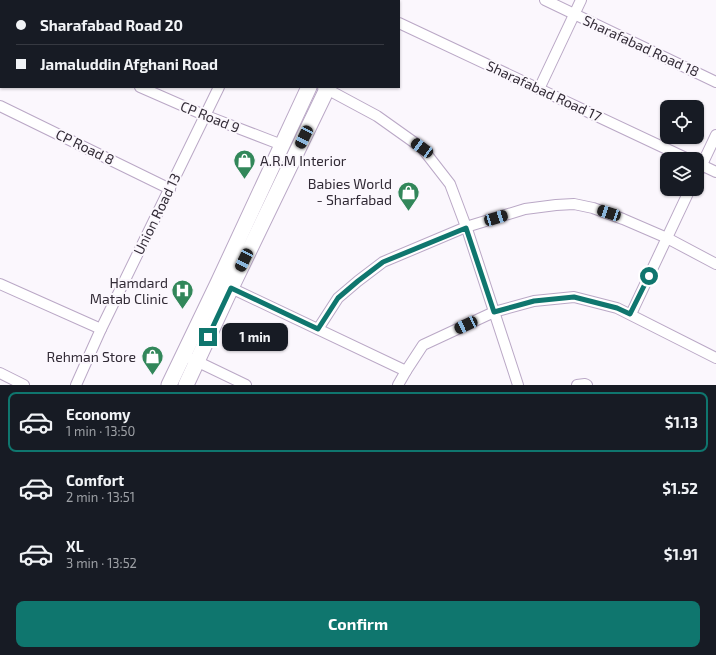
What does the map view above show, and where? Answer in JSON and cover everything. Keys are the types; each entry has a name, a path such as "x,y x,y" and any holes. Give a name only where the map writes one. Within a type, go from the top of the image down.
{"main road":[{"path":"186,385 190,358 282,145 309,88"},
{"path":"168,385 190,358 231,288 326,88"}],"street":[{"name":"Sharafabad Road 18","path":"544,0 716,82"},
{"path":"539,89 581,0"},
{"name":"Sharafabad Road 17","path":"400,23 673,152"},
{"name":"CP Road 9","path":"142,88 204,115 282,145"},
{"name":"Union Road 13","path":"76,385 101,329 218,88"},
{"path":"326,88 377,116 422,148 450,184 518,385"},
{"name":"CP Road 8","path":"0,106 170,189"},
{"path":"704,155 716,135"},
{"path":"704,166 716,172"},
{"path":"630,314 687,196"},
{"path":"318,329 338,298 383,262 466,228 525,209 574,204 593,208 609,213 667,238 716,264"},
{"path":"0,284 101,329"},
{"path":"231,288 406,371"},
{"path":"398,385 424,345 494,312 534,301 574,297 617,308 716,358"},
{"path":"190,358 246,385"},
{"path":"0,373 24,385"},
{"path":"577,385 587,385"}],"place":[{"name":"A.R.M Interior","path":"245,180"},
{"name":"Babies World - Sharfabad","path":"408,212"},
{"name":"Hamdard Matab Clinic","path":"183,310"},
{"name":"Rehman Store","path":"152,376"}],"route":[{"path":"208,337 231,288 318,329 338,298 383,262 466,228 494,312 534,301 574,297 617,308 630,314 649,276"}]}
